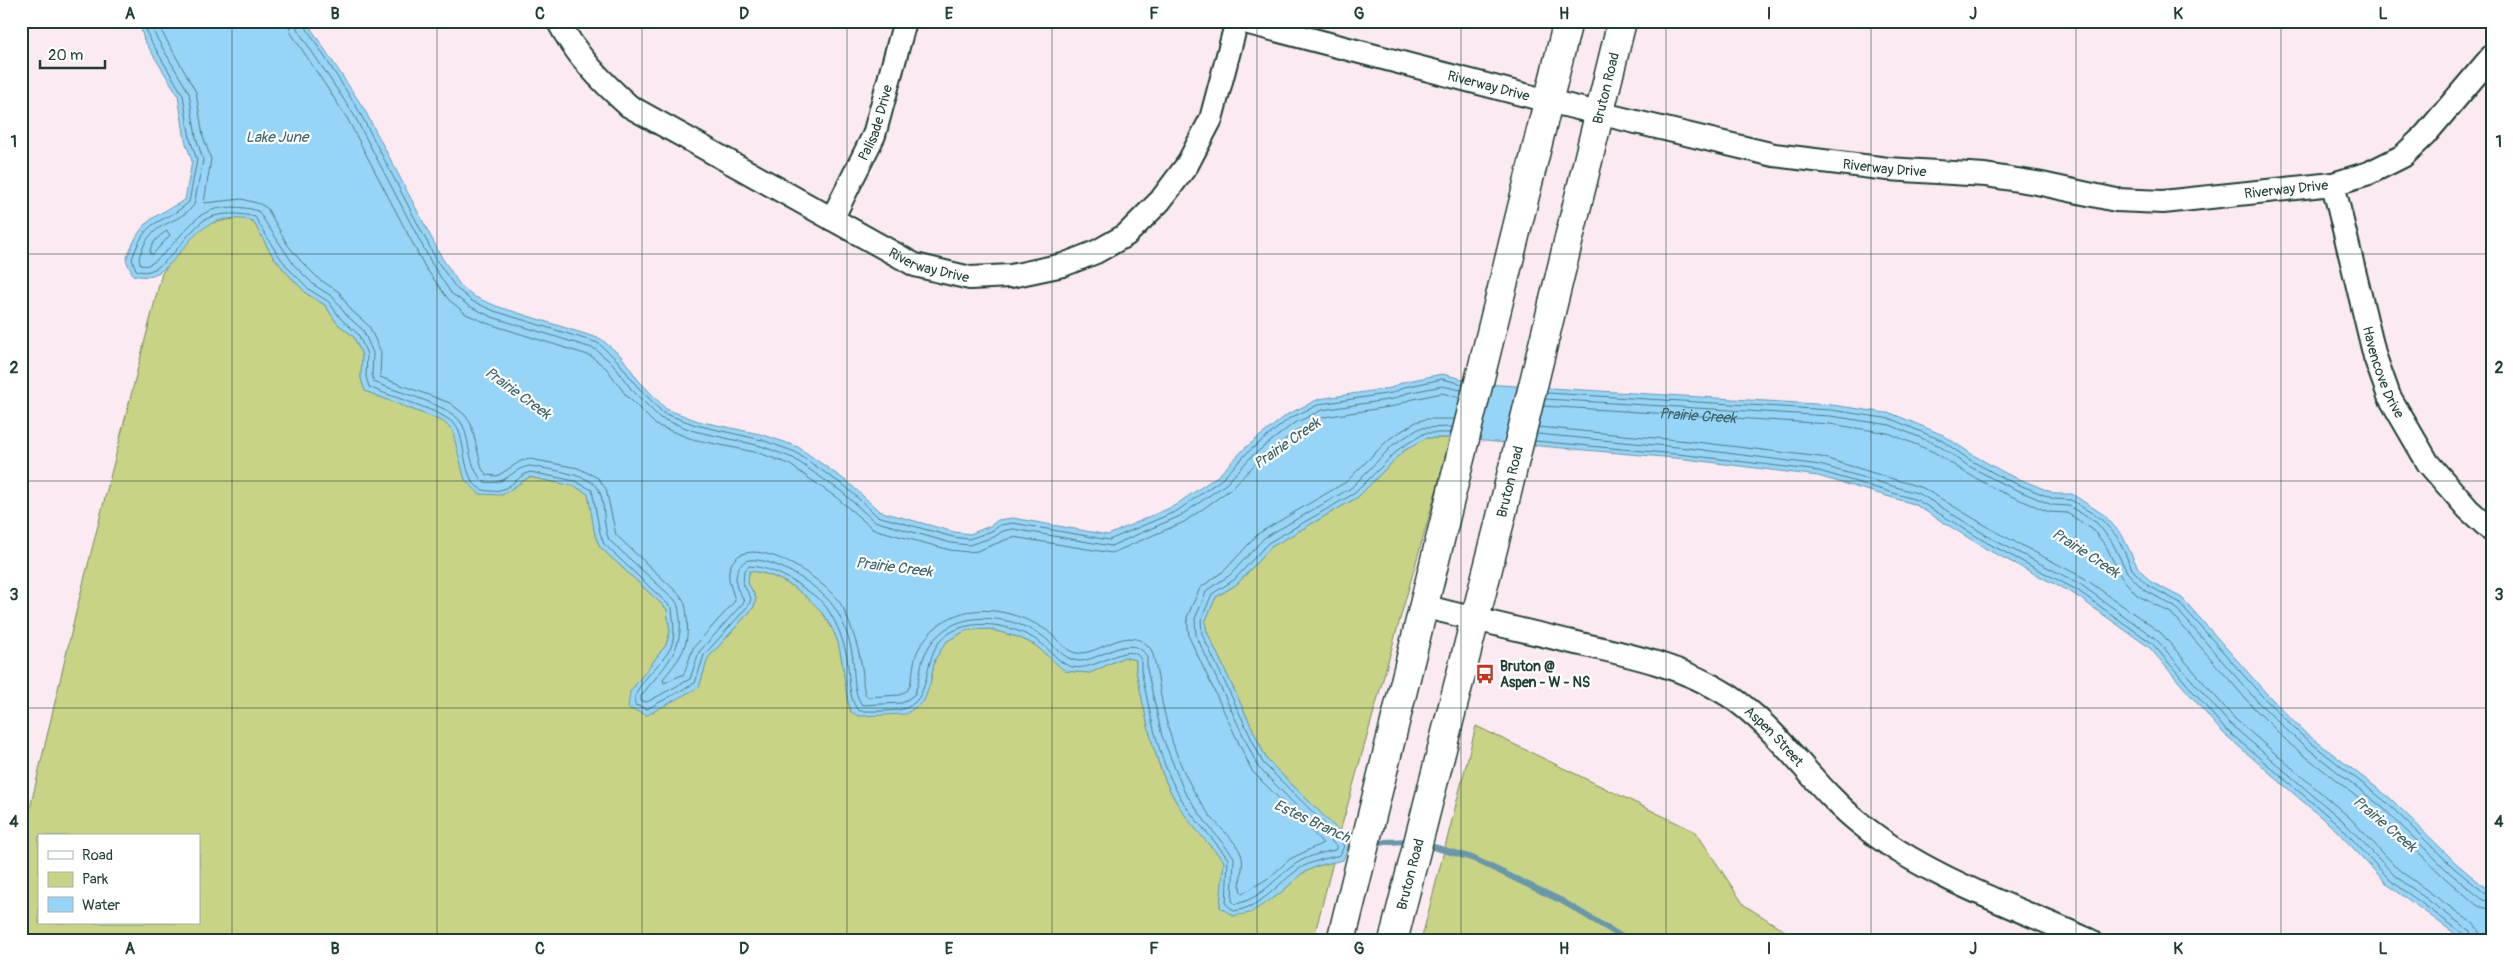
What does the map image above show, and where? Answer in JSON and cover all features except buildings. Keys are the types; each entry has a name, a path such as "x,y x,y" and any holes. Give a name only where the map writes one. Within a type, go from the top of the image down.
{"main road":[{"path":"1341,941 1568,21"},
{"name":"Bruton Road","path":"1393,941 1500,521 1622,21"}],"street":[{"name":"Riverway Drive","path":"558,21 572,48 604,84 629,106 915,265 970,278 1011,276 1063,265 1096,252 1126,235 1160,201 1187,165 1210,119 1237,21"},
{"name":"Palisade Drive","path":"832,219 874,135 905,21"},
{"name":"Riverway Drive","path":"1241,21 1548,102 1774,155 1888,169 1985,175 2037,183 2116,200 2163,202 2333,184 2368,174 2403,156 2425,135 2492,56"},
{"name":"Havencove Drive","path":"2333,184 2375,357 2389,396 2428,463 2468,509 2492,531"},
{"name":"Aspen Street","path":"1423,606 1641,658 1690,675 1728,695 1761,721 1860,824 1894,849 1932,870 2091,941"}],"green space":[{"path":"240,218 253,221 272,255 286,272 307,294 325,305 337,323 354,337 362,355 361,378 365,391 442,421 453,429 465,480 502,495 529,477 574,486 589,494 595,535 600,547 667,609 670,632 666,645 630,692 699,687 708,658 754,607 756,598 748,583 749,571 767,574 790,585 812,601 825,617 839,645 851,712 930,684 935,659 947,641 967,630 989,629 1018,637 1035,645 1066,671 1090,673 1124,657 1136,660 1136,670 1150,735 1167,784 1185,815 1224,861 1220,907 1282,892 1301,874 1317,866 1333,862 1313,941 21,941 21,847 77,608 162,273 197,232 210,223"},
{"path":"1426,438 1451,438 1340,832 1267,760 1207,632 1205,622 1216,597 1237,584 1271,547 1358,497 1402,452"},
{"path":"1476,726 1696,832 1744,905 1801,941 1421,941"}],"water":[{"name":"Lake June","path":"139,21 306,21 364,109 442,258 460,285 475,297 496,306 601,339 621,356 639,381 666,409 698,421 764,435 798,447 849,483 879,511 954,532 970,534 990,526 998,520 1013,518 1108,535 1174,506 1219,475 1245,448 1288,414 1319,399 1391,388 1403,382 1442,374 1483,384 1832,405 1893,414 1943,435 2007,474 2056,494 2072,494 2104,515 2122,535 2137,566 2151,582 2182,598 2266,693 2303,731 2390,798 2457,864 2492,893 2492,941 2465,941 2387,884 2336,830 2221,731 2149,647 2074,594 1988,550 1914,504 1818,476 1686,459 1451,438 1426,438 1402,452 1358,497 1271,547 1237,584 1216,597 1205,622 1207,632 1267,760 1340,832 1349,845 1343,860 1317,866 1301,874 1282,892 1250,913 1233,916 1220,907 1224,861 1185,815 1174,798 1160,768 1146,719 1136,670 1136,660 1124,657 1090,673 1065,671 1035,645 1018,637 989,629 967,630 947,641 935,659 924,701 906,714 859,716 851,712 847,698 839,645 831,626 819,609 795,588 779,579 767,574 749,571 748,583 756,598 754,607 708,658 699,687 647,715 628,708 630,692 666,645 670,632 667,609 600,547 595,535 588,494 574,486 529,477 502,495 480,494 465,480 452,429 442,421 365,391 361,378 362,355 354,337 337,323 325,305 307,294 286,272 272,255 253,221 229,219 211,224 197,234 163,270 150,276 133,275 126,260 131,247 142,228 148,222 185,200 192,161 185,140 178,95 144,40"}],"waterway":[{"name":"Estes Branch","path":"1372,846 1385,842 1411,841"},
{"name":"Estes Branch","path":"1423,844 1472,858 1562,901 1629,941"}],"place":[{"name":"Bruton @ Aspen - W - NS","path":"1485,674"}],"water label":[{"name":"Prairie Creek","path":"518,393"},
{"name":"Prairie Creek","path":"1697,417"},
{"name":"Prairie Creek","path":"1287,443"},
{"name":"Prairie Creek","path":"2086,553"},
{"name":"Prairie Creek","path":"894,567"},
{"name":"Prairie Creek","path":"2385,824"}]}
